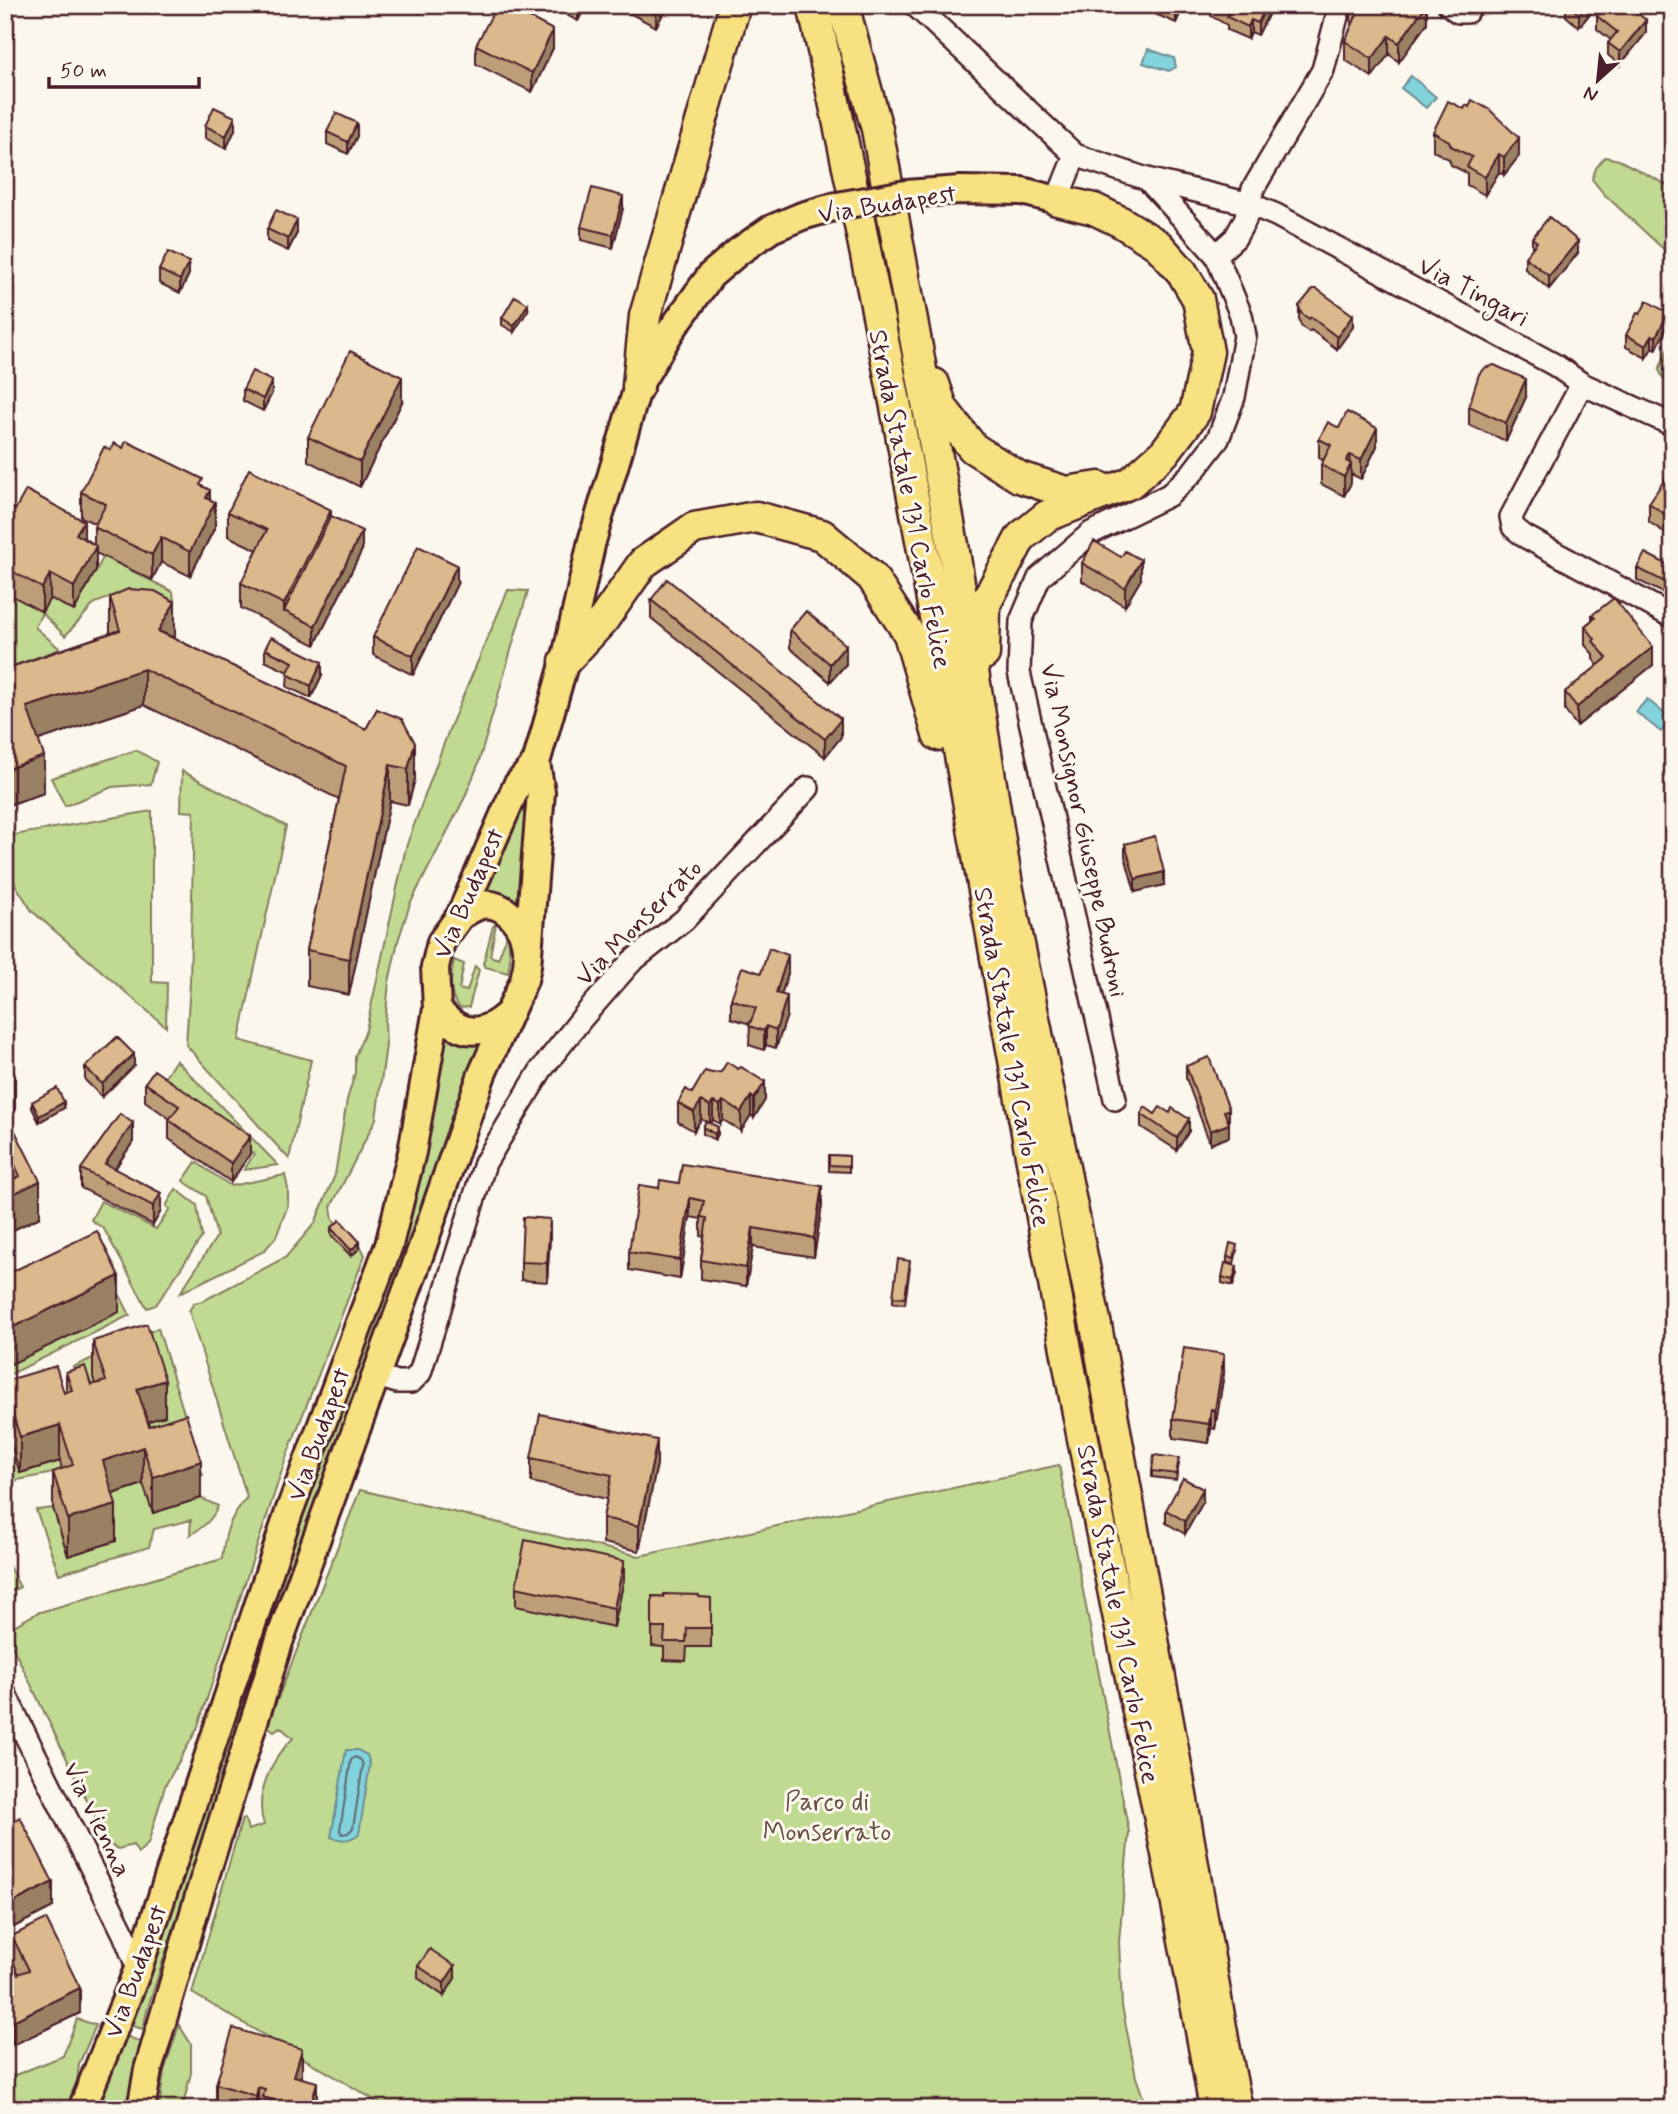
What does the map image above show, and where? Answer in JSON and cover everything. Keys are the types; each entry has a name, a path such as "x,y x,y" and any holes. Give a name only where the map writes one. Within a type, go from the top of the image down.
{"highway":[{"path":"638,386 645,316 735,5"},
{"name":"Strada Statale 131 Carlo Felice","path":"813,5 878,318 1063,1334 1215,2109"},
{"name":"Strada Statale 131 Carlo Felice","path":"843,5 877,129 953,545 1007,885 1096,1326 1237,2109"},
{"path":"1007,885 984,647 985,604 1021,537 1047,516 1130,483 1164,453 1195,412 1208,352 1198,299 1182,272 1157,245 1121,222 1094,209 1057,200"},
{"path":"908,309 942,408 973,448 1019,477 1066,492 1130,483"},
{"path":"565,661 603,620 643,563 694,528 756,517 822,535 872,577 909,634 992,940"}],"main road":[{"name":"Via Budapest","path":"82,2109 138,1969 289,1512 388,1245 412,1152 437,1009 435,984 441,942 460,916 517,785 536,763 565,661 592,541 638,386 670,332 711,275 771,229 836,206 906,194 960,190 1022,191 1057,200"},
{"name":"Via Budapest","path":"141,2109 148,2070 201,1889 275,1652 415,1268 482,1074 524,979 541,792 536,763"},
{"path":"460,916 481,905 499,908 521,928 527,953"},
{"path":"437,1009 461,1030 474,1031 496,1026 508,1014"}],"street":[{"path":"915,5 1075,155 1057,200"},
{"path":"1216,255 1235,238 1245,220 1253,189 1323,70 1340,5"},
{"path":"1448,5 1458,12 1467,12 1472,5"},
{"name":"Via Tingari","path":"1075,155 1147,179 1250,204 1276,215 1555,365 1582,384 1673,425"},
{"name":"Via Tingari","path":"1147,179 1216,255"},
{"name":"Via Monsignor Giuseppe Budroni","path":"1115,1099 1019,672 1021,621 1039,578 1091,533 1169,495 1192,473 1218,439 1234,397 1245,336 1241,315 1216,255"},
{"path":"1582,384 1511,517 1513,527 1524,536 1673,617"},
{"name":"Via Monserrato","path":"374,1375 397,1382 411,1382 420,1373 485,1163 541,1070 631,962 684,920 808,788"},
{"name":"Via Vienna","path":"5,1694 124,1934 138,1969"}],"green space":[{"path":"1605,157 1619,160 1673,188 1673,258 1604,194 1592,179 1596,168"},
{"path":"1673,337 1673,378 1663,378 1659,370"},
{"path":"104,556 173,592 175,610 156,600 114,596 95,603 65,636 42,613 35,627 60,649 5,669 5,592 50,598 74,611"},
{"path":"508,590 528,591 478,765 464,799 410,904 398,941 389,982 386,1045 376,1119 331,1207 333,1220 359,1243 365,1255 286,1458 197,1729 165,1786 148,1844 138,1853 133,1845 118,1849 108,1844 5,1631 37,1613 222,1559 229,1526 247,1497 189,1311 194,1303 203,1301 286,1257 315,1223 335,1175 347,1100 355,1073 355,1056 366,1030 406,847 450,727"},
{"path":"136,750 157,762 151,784 112,787 65,806 51,778"},
{"path":"182,771 286,826 239,1040 311,1060 289,1159 186,1045 194,812 181,811"},
{"path":"530,787 519,908 477,897 502,857"},
{"path":"152,811 152,982 167,983 166,1027 32,911 15,884 8,853 8,836"},
{"path":"496,924 490,956 498,959 508,932 508,973 485,967 483,964 493,926"},
{"path":"454,960 464,964 459,989 467,991 475,966 479,970 469,1007 460,1008 453,998 451,986"},
{"path":"446,1029 484,1038 445,1138 395,1287 296,1551 143,2029 132,2026 288,1548 387,1284 422,1168"},
{"path":"176,1060 278,1165 244,1170 254,1154 158,1087"},
{"path":"196,1162 231,1186 285,1175 288,1205 276,1237 264,1251 180,1293 217,1236 206,1196 183,1181"},
{"path":"176,1189 197,1205 202,1237 156,1305 147,1308 104,1229 91,1220 101,1201 156,1229 170,1209 166,1206"},
{"path":"100,1256 130,1315 5,1377 5,1367 118,1312"},
{"path":"158,1328 203,1475 194,1477 137,1425 165,1416 106,1417 91,1422 73,1367"},
{"path":"5,1426 20,1473 60,1461 63,1471 8,1482 5,1480"},
{"name":"Parco di Monserrato","path":"1059,1465 1129,1832 1119,1942 1122,2006 1136,2077 1147,2109 390,2109 192,1993 242,1819 245,1819 248,1830 264,1825 261,1801 266,1778 293,1738 280,1727 274,1731 267,1726 360,1490 639,1556"},
{"path":"143,1484 153,1513 201,1498 218,1506 207,1523 190,1535 191,1520 154,1529 149,1547 59,1574 36,1510 53,1508 68,1555 103,1497"},
{"path":"5,1559 20,1587 5,1594"},
{"path":"77,2019 96,2025 79,2064 76,2091 70,2109 5,2109 5,2079 63,2056"},
{"path":"179,2025 191,2044 191,2073 182,2109 159,2109 164,2071"},
{"path":"126,2036 141,2042 125,2109 94,2109"}],"water":[{"path":"1148,49 1174,58 1176,67 1169,71 1143,63"},
{"path":"1411,76 1436,97 1426,108 1401,88"},
{"path":"1647,699 1672,720 1661,732 1636,712"},
{"path":"346,1750 357,1750 367,1755 370,1764 359,1834 342,1840 331,1837"}],"building":[{"path":"497,5 505,5 553,30 532,73 476,45"},
{"path":"570,5 582,5 578,14 568,9"},
{"path":"637,5 661,5 656,15"},
{"path":"1173,5 1180,8 1176,16 1155,7"},
{"path":"1213,5 1267,5 1258,23 1251,20 1248,27 1227,17 1229,13"},
{"path":"1355,5 1426,5 1399,43 1389,36 1372,59 1345,41 1360,8"},
{"path":"1568,5 1586,5 1579,14"},
{"path":"1606,5 1627,5 1646,20 1620,52 1608,43 1617,32 1597,16"},
{"path":"1472,100 1490,110 1519,138 1504,157 1499,154 1485,177 1467,167 1472,157 1433,132 1448,101 1464,109 1466,105 1469,107"},
{"path":"214,107 235,117 226,136 205,126"},
{"path":"336,113 357,123 348,142 327,132"},
{"path":"592,188 623,196 613,235 581,227"},
{"path":"276,210 297,220 288,239 267,229"},
{"path":"1549,217 1578,241 1549,276 1525,257 1537,242 1532,238"},
{"path":"168,252 189,262 180,280 159,270"},
{"path":"1313,289 1317,289 1353,315 1337,337 1311,317 1309,319 1301,313 1299,306"},
{"path":"515,296 528,304 514,326 502,318"},
{"path":"1647,301 1668,313 1656,337 1652,335 1646,346 1626,335 1637,313 1640,314"},
{"path":"350,351 402,377 360,462 308,437"},
{"path":"1494,365 1526,379 1506,423 1469,406 1479,374 1484,368"},
{"path":"252,371 272,381 263,399 243,389"},
{"path":"1347,412 1377,428 1361,460 1350,455 1346,461 1351,464 1344,477 1321,465 1331,445 1319,439 1328,422 1339,428"},
{"path":"126,441 203,479 200,485 210,490 206,498 215,502 190,552 161,537 152,555 94,527 106,504 81,492 104,447 111,450 114,443 123,448"},
{"path":"249,469 331,510 284,604 241,583 267,530 228,512"},
{"path":"1667,476 1673,480 1673,520 1649,503"},
{"path":"26,490 84,521 76,534 96,546 74,587 50,574 42,588 5,567 5,504 15,510"},
{"path":"331,516 362,531 315,626 284,611"},
{"path":"1094,541 1121,557 1125,551 1141,560 1125,588 1082,563"},
{"path":"418,546 457,565 413,656 373,637"},
{"path":"1645,553 1672,567 1665,582 1637,568"},
{"path":"667,579 841,719 825,739 651,600"},
{"path":"128,589 155,591 175,602 158,631 366,729 377,709 402,719 415,743 408,769 390,765 349,959 307,950 346,766 144,669 27,707 44,756 5,770 5,669 120,630 110,597"},
{"path":"1614,598 1653,647 1577,707 1565,692 1607,658 1585,626 1595,618 1592,615"},
{"path":"806,611 846,645 830,664 790,630"},
{"path":"271,637 322,662 311,686 287,674 293,662 265,649"},
{"path":"1155,836 1164,872 1135,879 1125,844"},
{"path":"769,948 788,955 776,993 787,996 776,1030 766,1026 764,1031 749,1026 756,1008 731,999 742,967 761,973"},
{"path":"117,1037 134,1054 102,1084 85,1067"},
{"path":"5,1054 15,1076 5,1082"},
{"path":"1209,1057 1229,1109 1224,1111 1229,1124 1210,1131 1186,1066"},
{"path":"727,1062 765,1082 754,1099 751,1096 741,1112 723,1101 720,1105 713,1102 710,1106 701,1101 694,1112 678,1103 686,1089 692,1093 705,1071 721,1072"},
{"path":"154,1070 250,1136 231,1163 169,1120 179,1106 145,1083"},
{"path":"57,1088 64,1102 39,1116 32,1102"},
{"path":"1145,1107 1155,1114 1160,1107 1170,1113 1172,1108 1189,1119 1177,1138 1141,1114"},
{"path":"120,1114 133,1123 105,1164 161,1193 153,1206 81,1169"},
{"path":"10,1121 40,1181 5,1198 5,1183 20,1176 7,1148 5,1149 5,1123"},
{"path":"706,1121 718,1127 715,1134 703,1127"},
{"path":"829,1155 849,1156 849,1166 829,1165"},
{"path":"682,1164 822,1186 814,1238 753,1228 746,1268 701,1260 707,1218 701,1217 704,1201 690,1198 680,1260 629,1252 639,1185 659,1188 660,1180 679,1183"},
{"path":"523,1217 550,1219 547,1263 521,1262"},
{"path":"340,1220 360,1242 351,1250 331,1228"},
{"path":"97,1231 119,1276 5,1331 5,1275"},
{"path":"1230,1243 1237,1245 1234,1258 1227,1257"},
{"path":"898,1259 910,1261 905,1298 893,1297"},
{"path":"1225,1263 1237,1266 1233,1280 1222,1277"},
{"path":"147,1324 165,1380 137,1389 149,1426 186,1414 201,1461 153,1477 143,1447 103,1461 116,1505 68,1519 53,1472 73,1465 60,1425 20,1437 5,1381 56,1366 64,1393 72,1390 66,1372 85,1366 91,1385 106,1381 93,1341"},
{"path":"1184,1348 1224,1354 1215,1410 1211,1409 1209,1424 1173,1419"},
{"path":"540,1414 657,1440 639,1526 603,1518 612,1475 531,1458"},
{"path":"1154,1455 1179,1458 1176,1474 1152,1471"},
{"path":"1183,1478 1203,1489 1185,1521 1166,1510"},
{"path":"525,1540 624,1561 614,1608 516,1587"},
{"path":"664,1594 711,1598 711,1628 687,1628 686,1642 664,1642 665,1628 652,1628 652,1596 664,1597"},
{"path":"20,1817 53,1882 10,1904 5,1895 5,1825"},
{"path":"46,1919 80,1988 13,2021 8,2011 5,2012 5,1972 15,1967 18,1974 29,1970 12,1936"},
{"path":"430,1949 455,1966 444,1983 418,1966"},
{"path":"233,2028 302,2049 294,2076 317,2082 310,2109 275,2109 277,2101 263,2097 265,2089 258,2087 256,2096 216,2084"}]}
